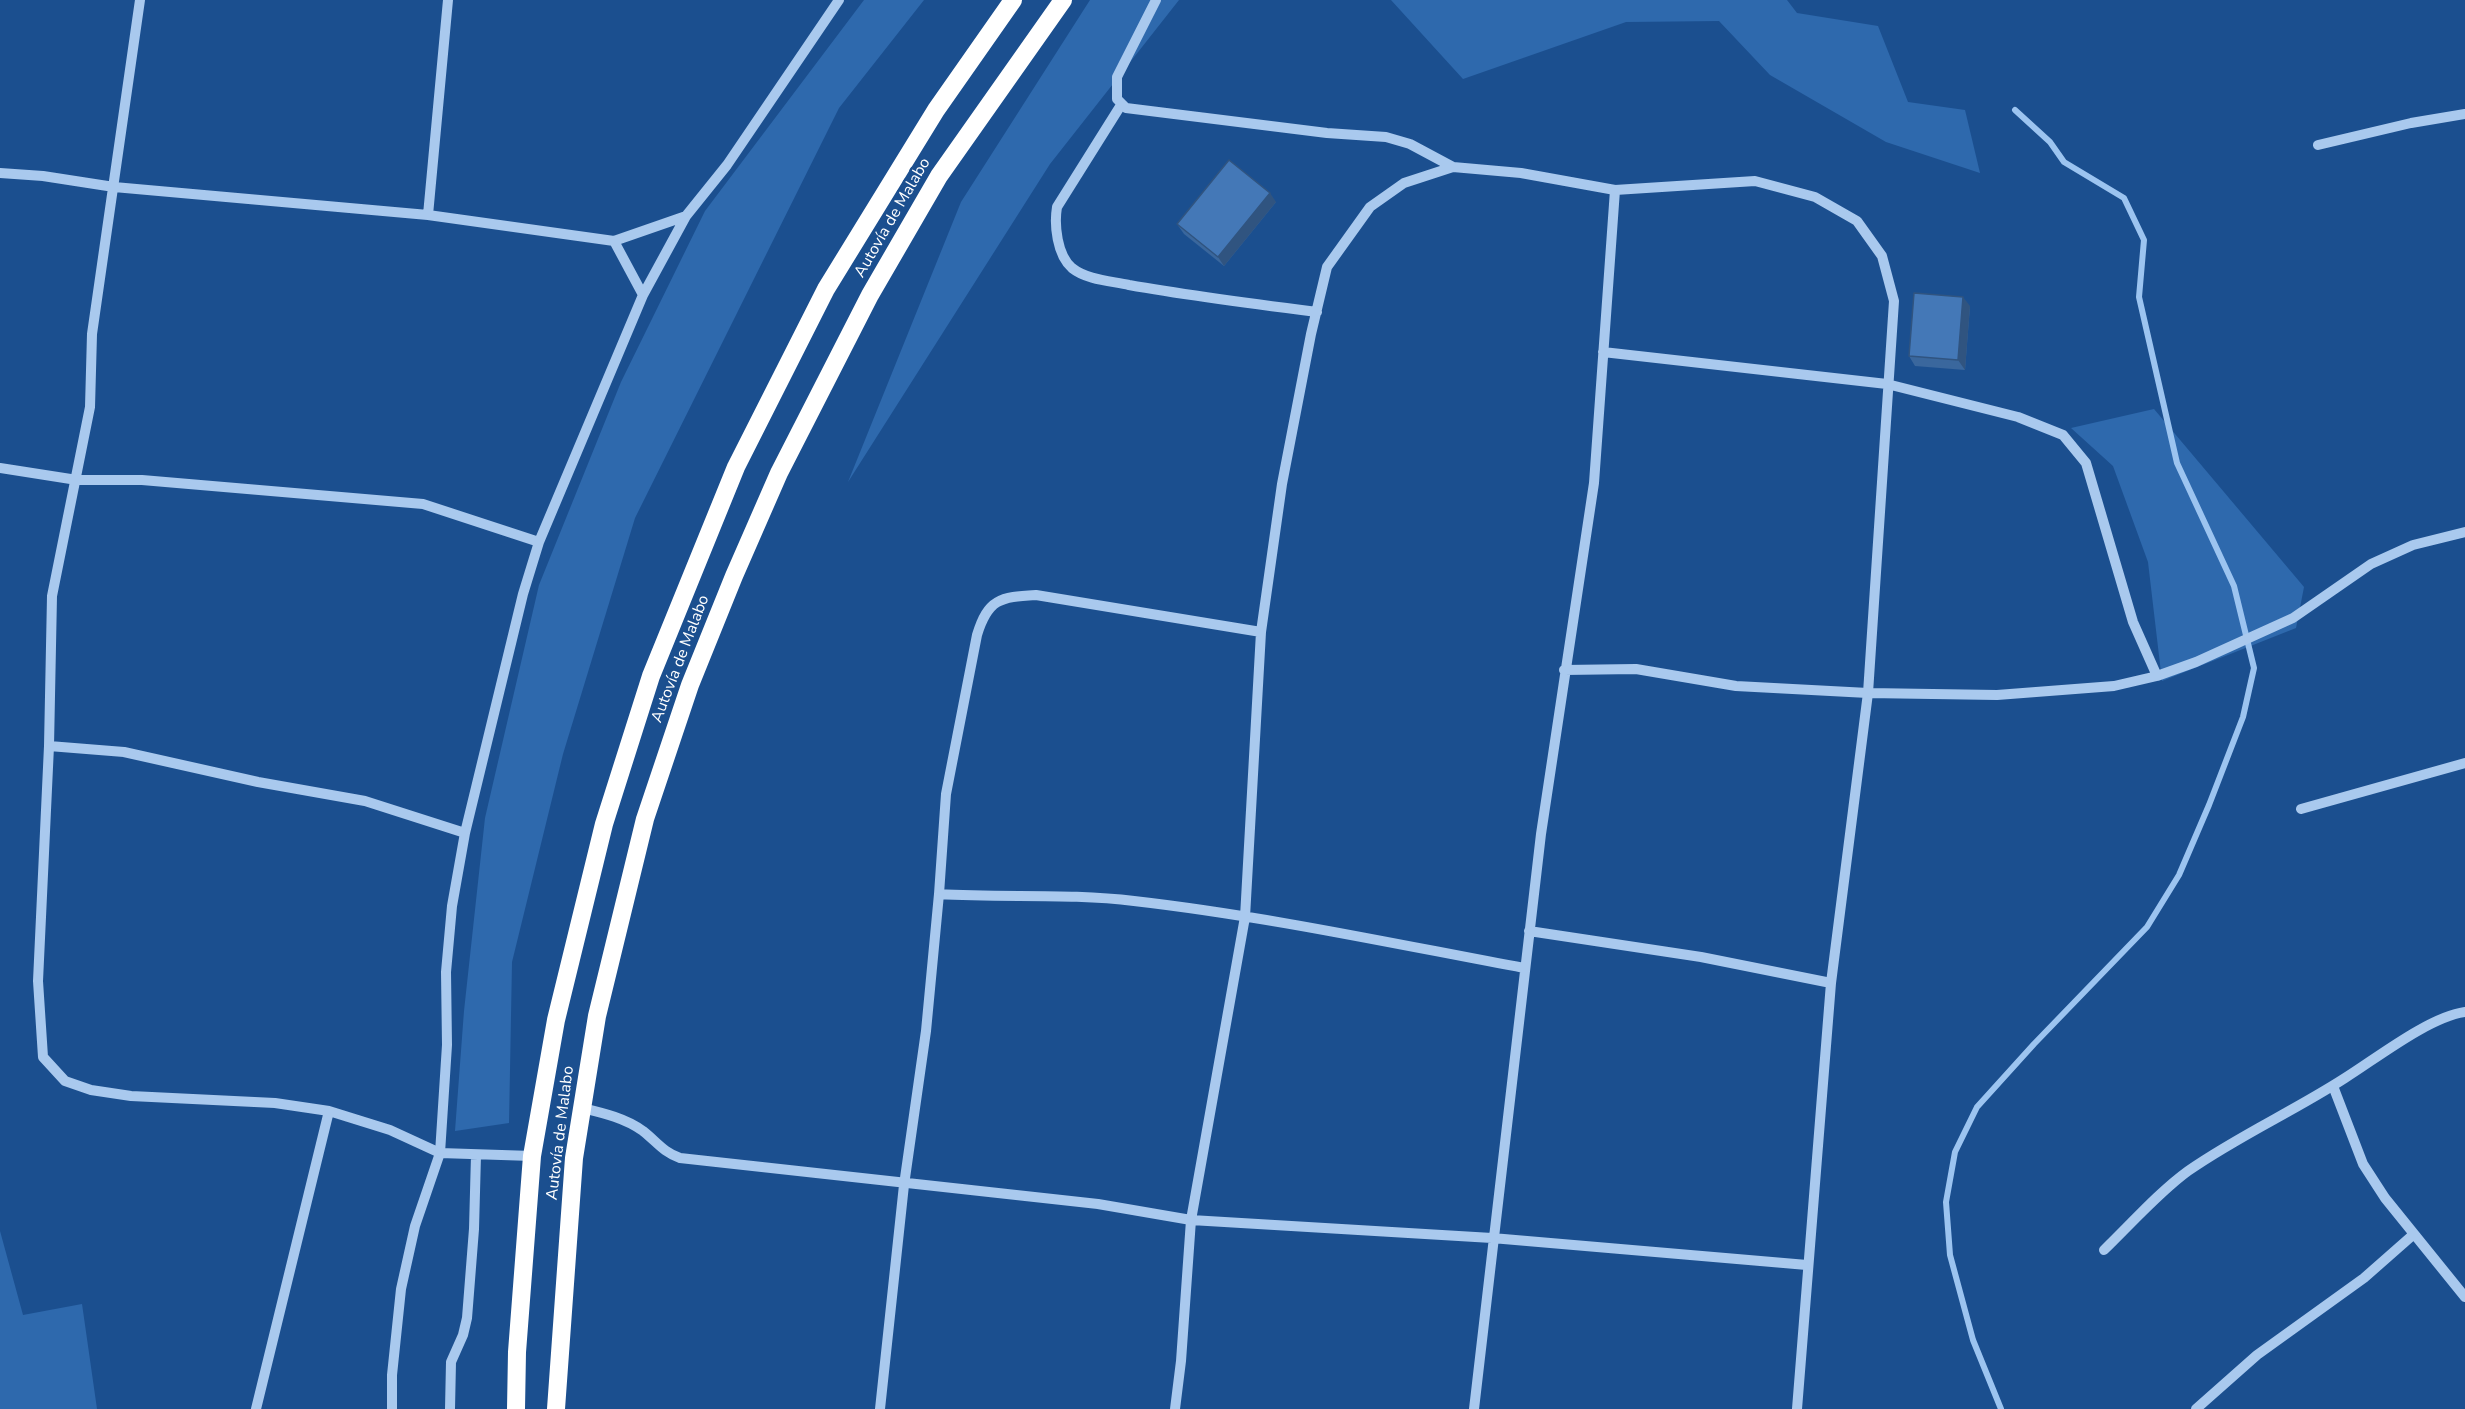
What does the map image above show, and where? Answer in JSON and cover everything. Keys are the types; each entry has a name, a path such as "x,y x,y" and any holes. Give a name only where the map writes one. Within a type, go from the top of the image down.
{"highway":[{"name":"Autovía de Malabo","path":"516,1409 517,1352 532,1156 556,1020 604,824 651,676 692,570 736,467 826,289 936,110 1013,0"},
{"name":"Autovía de Malabo","path":"556,1409 573,1181 597,1017 645,819 690,685 779,473 870,295 939,176 1063,0"}],"street":[{"path":"140,0 92,334 90,407 52,596 49,746 38,981 43,1058 65,1081 91,1090 131,1096 275,1103 329,1111 390,1130 440,1153 532,1156"},
{"path":"428,214 448,0"},
{"path":"392,1409 392,1375 401,1289 415,1226 440,1153 447,1045 446,972 452,906 465,833 523,594 539,542 643,295 686,216 727,165 839,0"},
{"path":"1156,0 1117,77 1116,90 1121,105 1131,109 1315,132 1386,137 1410,144 1453,167"},
{"path":"1121,105 1057,207 1055,220 1057,233 1064,255 1072,268 1092,278 1170,292 1317,312"},
{"path":"2318,145 2411,123 2465,114"},
{"path":"1175,1409 1191,1220 1245,917 1261,632 1282,484 1317,312 1328,267 1370,207 1404,183 1453,167 1521,172 1615,190 1755,181 1815,197 1857,221 1882,256 1894,301 1868,693 1831,983 1797,1409"},
{"path":"0,172 114,187 428,214 614,242 686,216"},
{"path":"1474,1409 1524,968 1564,670 1594,483 1615,190"},
{"path":"614,242 643,295"},
{"path":"1603,352 1887,384 2018,417 2063,435 2086,463 2133,622 2157,676"},
{"path":"0,468 77,480 142,480 423,504 539,542"},
{"path":"1564,670 1636,669 1736,686 1868,693 1997,695 2114,686 2157,676 2196,662 2293,618 2371,564 2413,545 2465,532"},
{"path":"880,1409 904,1185 926,1031 946,794 977,635 983,615 993,604 1011,597 1036,596 1261,632"},
{"path":"49,746 124,752 258,782 365,801 465,833"},
{"path":"2301,809 2465,763"},
{"path":"939,894 991,897 1099,897 1245,917 1524,968"},
{"path":"1529,931 1701,957 1831,983"},
{"path":"2104,1250 2185,1173 2241,1136 2333,1086 2429,1026 2455,1013 2465,1012"},
{"path":"2333,1086 2363,1164 2385,1198 2465,1297"},
{"path":"582,1108 624,1120 642,1130 667,1154 680,1158 904,1185 1098,1204 1191,1220 1492,1238 1807,1265"},
{"path":"256,1409 329,1111"},
{"path":"450,1409 451,1362 463,1335 466,1318 474,1229 476,1155"},
{"path":"2196,1409 2258,1354 2364,1278 2414,1234"}],"shaded area":[{"path":"864,0 924,0 839,108 635,518 563,754 512,962 509,1123 455,1131 464,1011 485,818 539,585 621,382 705,211"},
{"path":"1090,0 1179,0 1050,164 848,482 961,202"},
{"path":"1391,0 1787,0 1797,13 1878,26 1908,102 1965,110 1980,173 1886,142 1770,75 1719,21 1626,22 1463,79"},
{"path":"2154,409 2304,587 2296,628 2162,681 2148,562 2113,466 2071,428"},
{"path":"0,1231 23,1315 82,1304 97,1409 0,1409"}],"building":[{"path":"1229,160 1270,193 1218,257 1177,224"},
{"path":"1914,293 1963,297 1958,360 1909,356"}],"waterway":[{"path":"2001,1409 1973,1340 1950,1255 1946,1202 1955,1152 1977,1107 2034,1044 2147,927 2179,875 2209,805 2243,717 2254,668 2234,586 2177,463 2139,297 2144,240 2124,198 2064,162 2050,142 2015,110"}]}
